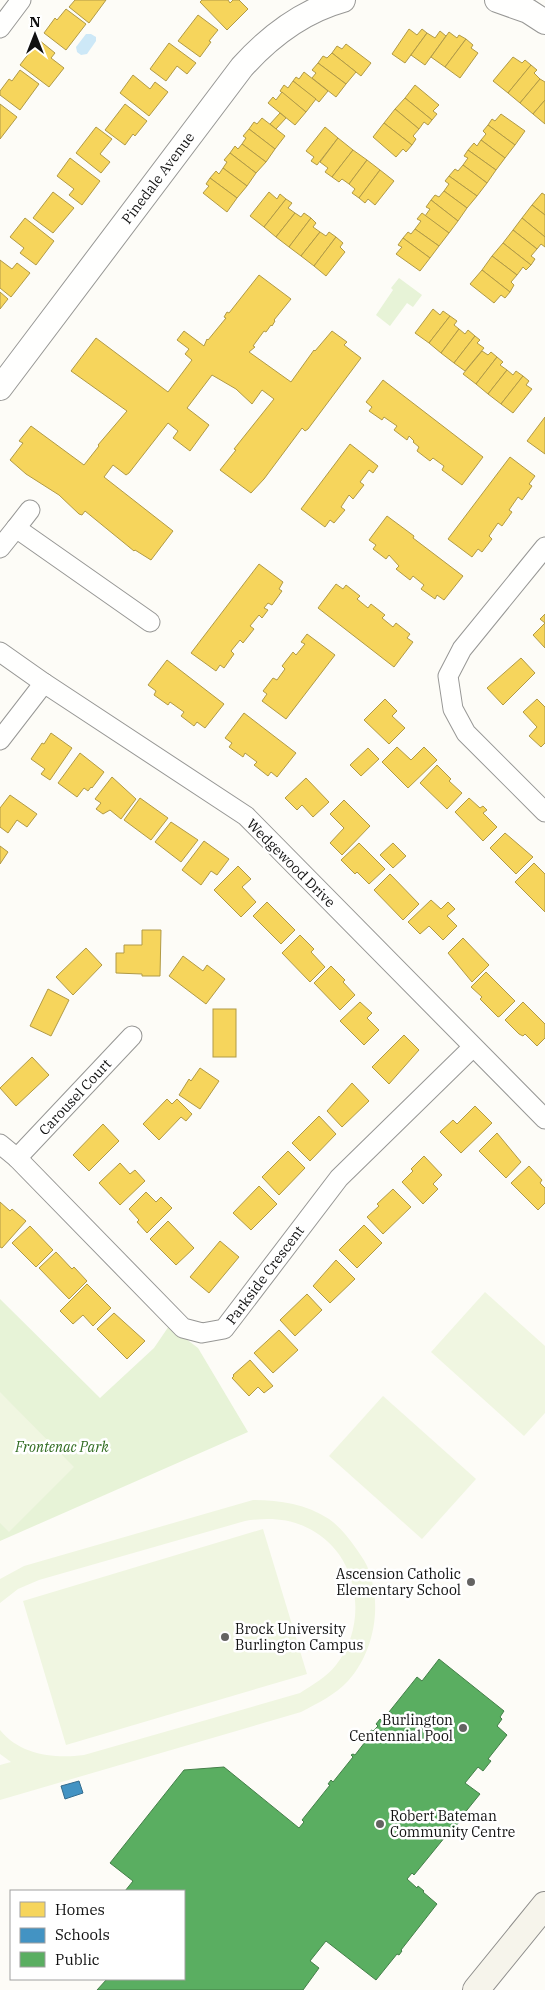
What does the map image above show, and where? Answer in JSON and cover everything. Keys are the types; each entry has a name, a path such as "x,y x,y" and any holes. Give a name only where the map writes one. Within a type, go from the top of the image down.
{"main road":[{"path":"476,1990 545,1906"}],"street":[{"path":"0,28 21,0"},
{"name":"Pinedale Avenue","path":"0,388 210,107 255,53 273,36 300,18 343,0"},
{"path":"497,0 528,12 545,22"},
{"path":"0,548 30,510"},
{"path":"16,528 150,622"},
{"path":"545,547 462,648 448,676 453,709 466,732 545,812"},
{"name":"Wedgewood Drive","path":"0,652 246,816 545,1120"},
{"path":"0,740 44,683"},
{"name":"Carousel Court","path":"18,1158 132,1036"},
{"name":"Parkside Crescent","path":"0,1144 18,1158 183,1328 202,1332 224,1329 339,1178 473,1047"}],"green space":[{"path":"399,278 422,295 413,307 407,303 390,326 376,315 393,290 391,288"},
{"path":"485,1292 545,1346 545,1413 524,1436 431,1352"},
{"name":"Frontenac Park","path":"0,1299 100,1398 154,1348 169,1326 198,1348 248,1432 0,1541"},
{"path":"0,1392 74,1467 9,1532 0,1523"},
{"path":"383,1396 476,1479 422,1539 329,1456"},
{"path":"253,1500 302,1506 329,1519 343,1532 366,1563 375,1595 374,1626 365,1656 348,1681 332,1695 301,1712 0,1800 0,1765 11,1762 0,1754 0,1730 17,1745 28,1750 61,1756 84,1755 300,1693 336,1665 346,1649 353,1631 355,1612 350,1575 342,1559 330,1544 315,1532 289,1521 263,1519 245,1521 39,1580 18,1589 0,1603 0,1579 24,1566"},
{"path":"263,1529 307,1674 66,1745 23,1601"}],"water":[{"path":"86,34 96,37 96,41 87,54 81,55 77,52 76,47"}],"building: Homes":[{"path":"75,0 106,0 89,23 69,7"},
{"path":"202,0 228,0 230,3 233,0 239,0 248,9 227,30 200,2"},
{"path":"66,9 86,24 66,50 44,33 55,18 57,20"},
{"path":"198,15 218,30 200,57 178,41"},
{"path":"409,29 417,35 422,29 427,33 405,63 392,54"},
{"path":"440,31 446,36 425,65 411,55 427,33 435,38"},
{"path":"449,32 457,38 459,35 466,39 445,67 431,57"},
{"path":"466,39 473,45 471,48 478,53 460,78 445,67"},
{"path":"39,40 55,53 51,58 64,68 49,87 20,65"},
{"path":"169,43 196,63 187,74 177,66 166,81 150,69"},
{"path":"346,44 371,63 361,76 332,53 337,46 342,49"},
{"path":"332,53 356,72 346,84 318,63 323,56 327,58"},
{"path":"513,57 522,63 525,60 531,65 508,93 493,81"},
{"path":"318,63 346,84 336,97 312,78 316,73 312,70"},
{"path":"531,65 537,70 534,73 540,79 520,103 508,93"},
{"path":"20,70 39,84 20,110 0,95 0,91 9,79 12,81"},
{"path":"304,72 328,91 319,102 293,81 296,77 299,79"},
{"path":"133,75 150,89 155,82 168,92 149,116 120,93"},
{"path":"540,79 545,82 545,100 533,114 520,103"},
{"path":"293,81 316,99 306,112 280,91 284,85 288,88"},
{"path":"415,85 439,105 433,111 437,114 432,120 405,98"},
{"path":"282,92 306,112 295,125 268,103 273,97 276,100"},
{"path":"405,98 432,120 428,125 424,122 419,129 395,109"},
{"path":"545,100 545,124 533,114"},
{"path":"0,104 17,117 0,139"},
{"path":"125,104 147,121 135,136 133,134 125,145 105,130"},
{"path":"395,109 419,129 413,136 416,139 412,145 384,123"},
{"path":"280,113 286,118 276,129 270,124"},
{"path":"501,114 525,131 515,145 488,125 492,119 495,121"},
{"path":"262,118 285,136 275,149 249,129 254,122 257,124"},
{"path":"384,123 412,145 406,152 403,149 396,157 373,137"},
{"path":"488,125 515,145 505,158 481,140 486,134 483,131"},
{"path":"96,127 112,139 100,154 110,162 101,173 76,153"},
{"path":"325,127 338,138 317,165 311,161 314,157 306,151"},
{"path":"249,129 275,149 266,162 242,144 246,138 243,136"},
{"path":"338,138 353,150 332,177 325,172 328,168 320,162"},
{"path":"481,140 505,158 496,170 468,150 474,143 477,146"},
{"path":"242,144 266,162 256,173 230,153 235,146 238,149"},
{"path":"353,150 367,160 349,184 342,179 339,182 332,177"},
{"path":"468,150 496,170 487,183 463,165 468,158 464,156"},
{"path":"230,153 256,173 247,186 223,168 227,162 224,160"},
{"path":"70,158 100,181 82,205 69,195 74,189 57,176"},
{"path":"367,160 380,170 359,198 352,193 355,189 349,184"},
{"path":"463,165 487,183 477,196 449,176 455,169 458,171"},
{"path":"223,168 247,186 237,198 210,178 216,171 219,174"},
{"path":"380,170 394,181 375,205 368,199 365,203 359,198"},
{"path":"449,176 477,196 467,208 444,191 449,184 445,181"},
{"path":"210,178 237,198 227,212 203,193 209,186 206,184"},
{"path":"444,191 467,208 458,221 431,200 435,195 439,197"},
{"path":"53,192 74,208 53,233 33,218"},
{"path":"269,192 277,199 280,194 286,199 264,227 250,216"},
{"path":"542,193 545,195 545,215 532,205"},
{"path":"286,199 292,203 288,208 295,213 276,237 264,227"},
{"path":"431,200 458,221 449,233 425,216 430,209 426,207"},
{"path":"532,205 545,215 545,237 522,218"},
{"path":"295,213 301,217 304,213 311,218 289,247 276,237"},
{"path":"422,213 449,233 439,246 415,229 421,221 417,219"},
{"path":"25,218 54,241 36,265 20,253 24,248 10,237"},
{"path":"311,218 316,223 313,227 320,232 301,256 289,247"},
{"path":"522,218 545,237 545,247 541,244 537,249 513,230"},
{"path":"415,229 439,246 430,258 403,238 408,232 411,234"},
{"path":"513,230 537,249 531,256 535,259 531,265 503,243"},
{"path":"320,232 326,236 329,232 336,237 314,266 301,256"},
{"path":"336,237 343,243 340,247 345,252 326,276 314,266"},
{"path":"403,238 430,258 420,271 396,254 402,247 398,245"},
{"path":"503,243 531,265 526,270 523,267 517,275 492,256"},
{"path":"492,256 517,275 511,282 514,285 510,292 482,270"},
{"path":"0,260 12,269 17,263 30,273 11,297 0,288"},
{"path":"482,270 510,292 505,298 501,295 494,303 470,284"},
{"path":"259,275 291,299 274,320 272,326 266,332 264,331 253,346 255,347 249,352 291,382 314,350 332,331 347,342 344,345 361,358 308,429 305,431 302,428 264,479 251,493 220,470 236,450 234,449 274,399 262,390 252,404 236,389 212,375 187,408 209,425 190,451 173,438 178,431 168,423 129,473 126,475 113,465 104,477 173,531 151,560 134,551 85,511 82,515 79,514 59,495 26,474 10,460 23,443 19,441 31,426 84,465 98,445 127,411 71,371 96,338 168,392 192,360 185,354 189,349 177,340 184,331 204,346 207,339 226,318 224,317 227,312 229,313"},
{"path":"0,292 8,299 0,309"},
{"path":"433,309 440,315 443,311 450,316 429,343 415,333"},
{"path":"450,316 457,321 454,325 459,329 441,353 429,343"},
{"path":"459,329 465,334 468,330 475,336 454,363 441,353"},
{"path":"475,336 480,340 477,343 484,348 465,371 454,363"},
{"path":"482,351 488,355 491,352 497,357 476,384 463,374"},
{"path":"497,357 503,362 500,365 507,370 488,394 476,384"},
{"path":"507,370 513,375 516,371 523,376 501,404 488,394"},
{"path":"523,376 529,381 526,385 532,389 513,413 501,404"},
{"path":"383,380 483,457 462,485 442,470 444,466 433,458 430,461 417,451 419,447 409,436 407,440 394,430 397,426 384,417 382,420 369,411 372,407 366,402"},
{"path":"545,417 545,454 527,441"},
{"path":"350,444 378,466 373,473 369,470 360,482 364,485 353,499 349,495 341,507 345,510 334,523 330,520 325,527 301,509"},
{"path":"510,457 535,476 529,484 532,486 522,500 518,497 509,510 512,512 502,526 498,523 489,536 492,539 482,552 478,549 472,557 448,539"},
{"path":"387,516 463,576 444,600 437,595 435,599 421,589 424,585 413,576 410,580 396,569 399,566 389,555 386,559 373,549 376,545 369,540"},
{"path":"259,564 283,582 279,589 282,591 272,605 268,603 264,608 268,610 262,618 259,615 250,626 254,629 243,643 240,640 231,651 234,654 224,668 220,665 216,671 191,653"},
{"path":"336,584 343,589 346,585 360,596 357,599 368,608 371,604 385,615 382,618 393,627 396,623 410,634 407,638 413,642 394,667 318,608"},
{"path":"545,614 545,623 540,619"},
{"path":"545,623 545,648 533,635"},
{"path":"307,634 335,655 286,719 262,701 267,694 263,691 273,678 277,680 285,669 282,666 293,652 296,655 305,644 301,642"},
{"path":"521,658 535,673 503,705 487,688"},
{"path":"167,660 224,704 205,728 197,722 194,726 181,716 184,712 170,702 168,705 154,695 156,691 148,685"},
{"path":"385,699 397,711 392,716 405,728 389,744 364,720"},
{"path":"537,699 545,707 545,743 541,747 529,736 537,727 523,712"},
{"path":"244,713 296,753 277,777 271,772 268,776 254,765 257,762 245,753 243,757 229,747 232,743 225,738"},
{"path":"51,733 72,748 50,780 41,774 45,769 31,759"},
{"path":"397,747 411,760 424,747 437,760 408,788 382,762"},
{"path":"368,748 379,759 361,776 350,765"},
{"path":"80,753 104,772 92,788 88,791 84,788 77,797 58,783"},
{"path":"437,765 451,779 449,781 462,793 447,809 420,783"},
{"path":"112,777 136,799 121,819 110,810 103,814 96,809 101,803 95,799"},
{"path":"306,778 329,802 313,817 302,805 297,810 285,798"},
{"path":"10,795 37,814 27,827 17,820 8,833 0,827 0,808"},
{"path":"140,798 168,818 151,840 124,820"},
{"path":"469,798 480,808 483,806 487,810 483,813 497,827 483,841 455,812"},
{"path":"344,800 370,826 342,855 330,843 344,828 330,814"},
{"path":"171,822 198,840 181,862 155,842"},
{"path":"505,833 533,857 516,874 490,848"},
{"path":"204,841 229,859 217,875 211,871 201,885 182,870"},
{"path":"359,843 385,869 369,884 357,872 355,874 341,860"},
{"path":"393,843 406,856 393,868 380,855"},
{"path":"0,846 8,852 0,864"},
{"path":"534,863 545,874 545,912 515,882"},
{"path":"238,866 251,879 242,887 256,902 241,917 214,890"},
{"path":"390,874 419,904 403,920 374,890"},
{"path":"431,900 441,909 448,902 455,909 447,916 457,926 443,940 429,926 420,934 408,922"},
{"path":"267,902 295,930 281,944 253,916"},
{"path":"142,930 161,930 160,976 116,973 116,953 124,953 124,945 142,945"},
{"path":"300,935 314,949 311,952 325,967 310,982 282,953"},
{"path":"463,938 489,965 472,982 448,953"},
{"path":"86,948 102,965 73,995 56,977"},
{"path":"183,956 203,971 207,965 225,979 206,1004 169,976"},
{"path":"331,966 345,980 343,982 355,995 340,1010 314,983"},
{"path":"486,972 515,1001 498,1017 471,987"},
{"path":"48,989 69,1000 51,1036 30,1026"},
{"path":"360,1002 372,1013 367,1018 379,1030 364,1045 340,1021"},
{"path":"523,1002 545,1024 545,1038 537,1046 525,1034 523,1036 519,1034 505,1020"},
{"path":"213,1009 236,1009 236,1057 213,1057"},
{"path":"404,1035 419,1050 389,1084 372,1067"},
{"path":"32,1057 49,1075 16,1106 0,1088"},
{"path":"200,1068 219,1081 200,1109 179,1095 189,1079 191,1081"},
{"path":"352,1083 369,1101 342,1127 327,1111"},
{"path":"167,1099 172,1104 177,1099 192,1114 186,1121 181,1117 159,1140 143,1124"},
{"path":"475,1106 492,1123 461,1153 440,1132 453,1120 457,1124"},
{"path":"319,1116 336,1134 310,1161 292,1143"},
{"path":"103,1124 119,1141 89,1171 73,1155"},
{"path":"497,1133 521,1162 506,1178 479,1151"},
{"path":"288,1151 305,1168 279,1195 262,1177"},
{"path":"424,1156 442,1175 433,1184 438,1189 423,1204 402,1182 413,1171 411,1169"},
{"path":"120,1163 130,1174 135,1170 145,1181 120,1205 99,1183"},
{"path":"529,1166 542,1180 540,1183 545,1188 545,1203 538,1210 511,1183"},
{"path":"259,1186 277,1204 251,1230 233,1213"},
{"path":"393,1189 411,1207 383,1234 367,1217 379,1206 377,1204"},
{"path":"146,1192 156,1202 161,1197 172,1208 147,1233 129,1209"},
{"path":"0,1202 26,1221 2,1248 0,1247"},
{"path":"168,1221 194,1248 176,1265 150,1239"},
{"path":"364,1225 382,1243 357,1268 339,1250"},
{"path":"30,1226 53,1250 36,1267 12,1243"},
{"path":"220,1241 239,1257 209,1293 190,1277"},
{"path":"56,1252 87,1281 69,1299 39,1268"},
{"path":"336,1260 355,1279 330,1303 313,1286"},
{"path":"87,1284 111,1308 93,1326 83,1315 73,1324 60,1311"},
{"path":"307,1294 322,1310 295,1336 280,1320"},
{"path":"114,1313 145,1341 127,1359 97,1329"},
{"path":"279,1330 298,1350 273,1373 254,1353"},
{"path":"250,1360 273,1386 264,1393 258,1387 249,1396 232,1378"}],"building: Schools":[{"path":"79,1781 83,1793 65,1799 61,1786"}],"building: Public":[{"name":"Robert Bateman Community Centre","path":"439,1659 504,1711 500,1717 502,1719 497,1726 507,1735 488,1759 491,1761 483,1771 478,1767 465,1783 480,1794 463,1815 465,1816 462,1820 460,1818 456,1828 454,1826 414,1875 412,1873 407,1879 417,1888 418,1886 424,1891 437,1904 399,1955 397,1954 376,1980 326,1941 310,1961 319,1968 303,1990 97,1990 106,1980 185,1980 185,1890 126,1890 133,1881 110,1863 184,1770 224,1767 299,1828 304,1822 302,1820 330,1785 328,1784 331,1780 333,1782 353,1757 351,1755 355,1755 372,1733 370,1732 371,1730 373,1731 378,1726 376,1724 380,1719 382,1721 385,1718 387,1719 392,1713 389,1712 417,1677 422,1681"}],"place":[{"name":"Ascension Catholic Elementary School","path":"471,1582"},
{"name":"Brock University Burlington Campus","path":"225,1637"},
{"name":"Burlington Centennial Pool","path":"463,1728"},
{"name":"Robert Bateman Community Centre","path":"380,1824"}]}
